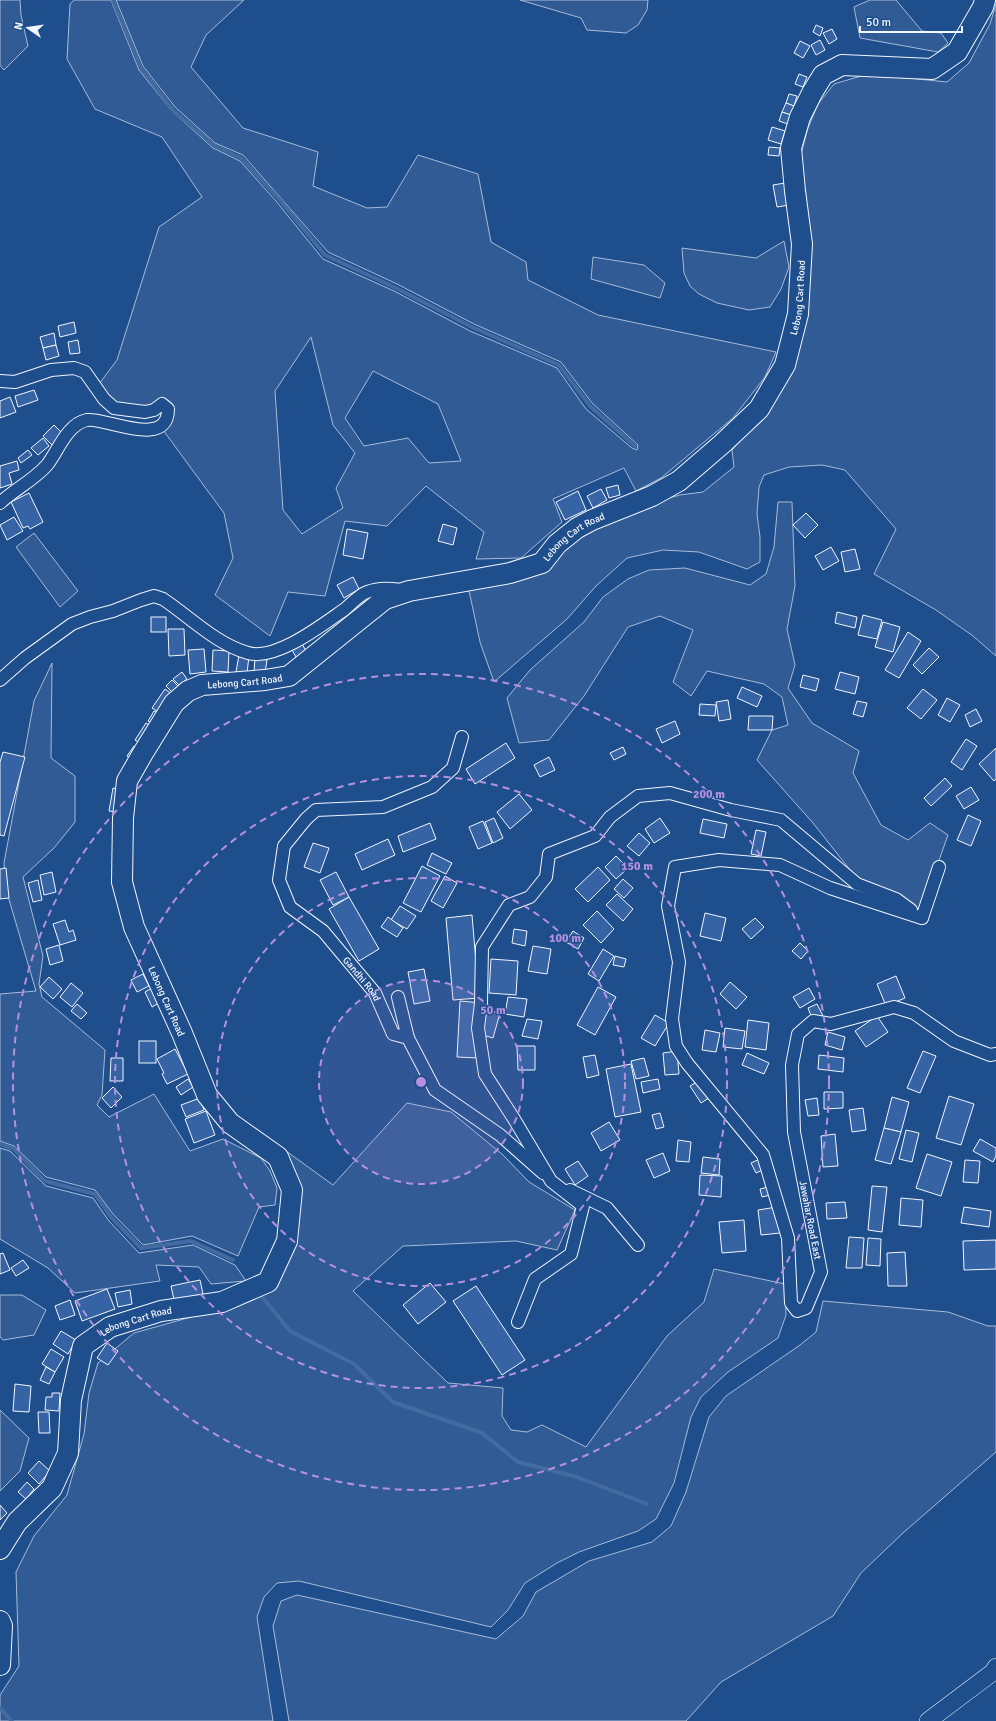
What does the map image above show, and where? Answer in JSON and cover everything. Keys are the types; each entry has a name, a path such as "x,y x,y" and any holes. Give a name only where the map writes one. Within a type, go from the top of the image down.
{"highway":[{"name":"Lebong Cart Road","path":"0,1549 17,1522 52,1488 68,1453 71,1400 83,1346 110,1327 161,1311 222,1302 268,1282 287,1241 292,1190 278,1158 230,1123 207,1095 179,1026 134,927 122,882 123,818 127,781 143,752 174,703 188,691 202,685 265,680 289,676 385,599 409,591 510,573 542,563 557,544 577,528 592,520 652,496 679,480 722,444 759,409 786,365 798,314 802,244 794,191 791,148 800,117 812,93 823,75 842,65 932,69 958,52 983,7 984,0"},
{"path":"0,1622 2,1626 0,1665"}],"main road":[{"path":"928,1721 993,1672 996,1667"}],"street":[{"path":"0,382 15,382 51,370 74,368 85,372 104,399 114,408 145,412 154,410 162,404 168,409 168,417 164,424 150,429 132,429 109,425 100,421 89,420 82,422 71,430 47,465 0,503"},
{"path":"0,680 25,658 72,624 154,596 163,599 221,640 246,653 258,656 278,650 322,626 366,592 387,588 409,591"},
{"name":"Gandhi Road","path":"408,1038 394,1034 375,993 323,930 290,907 279,880 284,846 306,819 316,810 383,807 432,787 453,768 462,737"},
{"path":"638,1245 607,1208 551,1181 485,1074 478,1028 481,1003 482,947 509,904 530,897 546,877 549,854 595,836 610,817 638,796 670,793 732,810 781,820 857,884 896,899 922,918 939,867"},
{"name":"Jawahar Road East","path":"922,918 830,888 780,865 720,860 675,867 668,906 679,962 672,1019 676,1046 687,1063 763,1155 788,1238 791,1303 797,1311 806,1308 821,1272 794,1132 792,1065 798,1034 813,1021 831,1024 894,1007 914,1013 954,1041 990,1055 996,1054"},
{"path":"398,997 408,1038 435,1090 500,1135 551,1181 583,1206 571,1254 536,1279 518,1322"}],"shaded area":[{"path":"0,0 20,0 21,15 28,46 4,70 0,65"},
{"path":"74,0 111,0 139,70 172,111 213,148 240,161 276,201 323,259 394,291 470,331 557,368 586,409 632,448 637,450 638,445 592,403 561,362 474,324 397,284 328,252 243,155 215,143 175,107 143,66 116,0 244,0 206,35 191,67 243,128 318,152 313,186 367,208 387,207 418,155 478,174 491,242 526,262 528,280 598,315 776,352 765,377 733,418 661,478 636,491 624,468 553,499 562,522 521,558 476,559 484,532 426,486 387,526 345,521 325,596 288,592 270,636 215,595 233,558 224,513 163,430 171,409 145,411 117,406 99,384 117,360 159,227 202,197 162,137 95,109 67,59 70,4","holes":["311,337 333,425 355,453 336,488 343,508 302,534 283,510 275,391","373,371 438,404 461,461 429,463 408,438 364,446 345,418"]},
{"path":"520,0 648,0 647,10 638,25 626,33 587,30 581,18"},
{"path":"870,0 896,0 922,31 941,33 948,43 938,52 860,38 854,7"},
{"path":"996,4 996,656 973,636 936,610 874,574 896,529 845,470 822,465 789,467 764,475 759,487 757,514 760,537 760,562 747,569 699,552 663,550 627,558 596,586 567,619 494,682 480,642 468,586 563,545 618,512 680,495 703,492 734,467 732,450 764,413 790,367 801,154 808,128 818,104 834,84 868,74 947,82 969,63 990,24"},
{"path":"784,241 789,267 781,289 770,307 749,310 717,303 699,294 690,286 684,273 682,248 756,258"},
{"path":"593,257 644,265 665,283 660,298 591,279"},
{"path":"778,502 792,502 795,586 787,629 795,665 788,688 812,723 859,751 853,773 881,825 908,840 930,823 948,835 921,911 897,894 858,880 813,823 757,760 772,730 788,725 782,697 764,684 707,671 691,696 673,682 693,630 660,616 628,627 584,696 549,740 519,743 507,698 530,670 584,622 603,597 628,579 649,570 685,568 750,585 766,574 774,547"},
{"path":"34,533 78,591 60,607 16,547"},
{"path":"52,663 51,758 75,776 75,822 54,848 23,877 43,956 39,984 42,997 105,1050 102,1095 97,1105 109,1117 154,1094 190,1151 223,1139 261,1158 270,1171 277,1188 275,1205 259,1207 238,1256 192,1236 143,1245 113,1214 95,1190 46,1177 14,1146 0,1141 0,994 36,991 5,886 4,863 34,701"},
{"path":"407,1103 451,1112 503,1155 529,1182 575,1210 557,1250 516,1241 403,1246 353,1291 448,1383 503,1388 502,1416 511,1430 527,1432 542,1425 586,1447 667,1336 704,1302 714,1269 785,1284 786,1315 778,1338 728,1372 701,1397 691,1417 674,1483 656,1519 638,1531 579,1552 557,1563 525,1583 508,1610 491,1627 299,1581 277,1583 264,1597 257,1617 273,1721 0,1721 0,1695 19,1666 16,1572 34,1536 67,1495 84,1434 89,1393 98,1363 134,1333 234,1305 289,1251 300,1210 299,1181 275,1143 333,1185"},
{"path":"0,1148 10,1151 46,1186 93,1198 109,1221 139,1253 193,1245 235,1265 246,1281 211,1284 199,1267 156,1265 160,1281 75,1293 48,1268 0,1239"},
{"path":"0,1295 22,1295 46,1310 34,1335 3,1340 0,1337"},
{"path":"823,1301 948,1312 988,1326 996,1326 996,1452 903,1533 861,1573 833,1616 721,1682 686,1721 289,1721 273,1626 281,1601 297,1595 496,1639 523,1616 536,1592 589,1561 652,1542 671,1526 686,1492 709,1417 726,1396 800,1345 816,1332"},
{"path":"0,1410 29,1438 20,1471 0,1491"}],"building":[{"path":"816,25 823,28 820,36 813,32"},
{"path":"832,29 837,39 829,44 823,33"},
{"path":"820,40 825,50 816,55 811,45"},
{"path":"800,41 810,46 803,58 794,53"},
{"path":"799,74 807,77 803,87 795,84"},
{"path":"789,94 797,96 794,106 786,103"},
{"path":"786,103 794,106 791,115 782,112"},
{"path":"782,112 791,115 788,124 779,121"},
{"path":"772,127 785,131 781,144 768,140"},
{"path":"769,147 780,148 779,156 768,155"},
{"path":"785,183 789,205 777,207 773,185"},
{"path":"74,322 76,333 60,337 58,326"},
{"path":"54,333 56,345 43,348 40,337"},
{"path":"78,340 80,353 70,354 68,342"},
{"path":"56,345 59,356 46,360 43,348"},
{"path":"34,390 38,400 18,407 15,396"},
{"path":"10,397 16,412 0,418 0,401"},
{"path":"54,425 63,434 52,445 43,436"},
{"path":"43,438 49,446 38,455 31,448"},
{"path":"28,450 32,455 21,463 18,458"},
{"path":"17,461 19,470 9,473 12,484 0,488 0,466"},
{"path":"618,485 620,495 609,498 606,488"},
{"path":"601,489 607,500 593,508 587,496"},
{"path":"578,491 586,510 565,520 556,502"},
{"path":"29,493 43,522 30,529 28,526 23,528 11,502"},
{"path":"806,513 818,525 805,538 793,525"},
{"path":"14,517 23,531 7,540 0,525"},
{"path":"443,524 457,528 453,545 438,541"},
{"path":"347,529 368,533 363,559 343,555"},
{"path":"831,547 839,561 823,570 815,556"},
{"path":"855,549 860,569 845,572 841,552"},
{"path":"353,577 359,589 344,598 337,585"},
{"path":"837,612 857,617 855,628 835,623"},
{"path":"863,615 882,620 877,639 858,635"},
{"path":"151,617 166,617 166,632 151,632"},
{"path":"883,622 900,627 893,652 875,647"},
{"path":"168,629 184,629 185,655 169,656"},
{"path":"908,632 921,641 899,678 885,670"},
{"path":"301,642 306,651 296,657 291,648"},
{"path":"929,648 939,657 922,674 913,665"},
{"path":"204,649 206,672 190,674 188,650"},
{"path":"213,650 229,651 228,672 212,671"},
{"path":"239,655 249,656 247,673 236,672"},
{"path":"255,658 267,660 265,673 254,672"},
{"path":"182,672 187,679 179,685 173,679"},
{"path":"840,672 859,677 855,694 835,689"},
{"path":"803,675 819,679 816,691 800,687"},
{"path":"172,680 179,687 173,693 166,686"},
{"path":"742,687 762,696 757,707 737,698"},
{"path":"165,689 173,695 160,713 152,708"},
{"path":"923,689 937,700 921,719 907,708"},
{"path":"947,698 960,705 950,722 938,715"},
{"path":"728,700 731,719 719,721 716,702"},
{"path":"857,701 867,703 863,717 853,714"},
{"path":"700,704 716,705 715,716 699,715"},
{"path":"976,709 982,721 970,727 965,715"},
{"path":"154,711 161,715 154,725 148,721"},
{"path":"749,716 773,716 772,730 748,730"},
{"path":"675,721 680,734 662,743 656,729"},
{"path":"146,723 154,728 143,745 135,740"},
{"path":"966,739 977,746 962,770 951,762"},
{"path":"506,743 515,758 475,784 466,769"},
{"path":"134,746 140,750 133,761 127,756"},
{"path":"623,747 626,754 614,760 610,753"},
{"path":"996,748 996,779 994,781 979,764"},
{"path":"3,752 25,757 4,836 0,835 0,762"},
{"path":"549,757 555,770 540,777 534,765"},
{"path":"945,778 952,786 931,806 924,798"},
{"path":"971,787 979,800 964,809 956,796"},
{"path":"113,788 121,790 117,812 109,811"},
{"path":"519,794 532,810 510,829 497,812"},
{"path":"968,815 981,821 971,846 957,840"},
{"path":"494,818 503,838 493,843 485,822"},
{"path":"660,818 670,833 654,843 645,829"},
{"path":"703,819 727,824 724,838 700,833"},
{"path":"483,821 492,843 478,849 469,827"},
{"path":"430,823 436,839 403,852 398,836"},
{"path":"756,830 766,832 761,856 751,854"},
{"path":"639,833 650,843 639,856 627,846"},
{"path":"388,839 395,855 362,870 355,854"},
{"path":"313,843 329,848 320,873 304,867"},
{"path":"432,853 452,863 446,874 427,865"},
{"path":"616,856 628,868 616,879 605,867"},
{"path":"422,866 440,876 421,912 403,903"},
{"path":"598,867 610,880 588,902 575,889"},
{"path":"6,868 9,898 0,899 0,869"},
{"path":"52,872 56,892 44,895 40,875"},
{"path":"336,872 349,897 333,905 320,880"},
{"path":"445,876 457,883 443,908 431,901"},
{"path":"623,879 633,888 624,898 614,889"},
{"path":"38,880 42,900 33,902 28,883"},
{"path":"617,894 633,909 623,921 606,905"},
{"path":"349,897 379,949 359,961 329,909"},
{"path":"400,906 416,916 407,929 391,920"},
{"path":"597,911 614,929 601,943 583,925"},
{"path":"705,913 726,918 721,941 700,936"},
{"path":"472,915 479,998 453,1000 446,918"},
{"path":"388,917 403,928 397,937 381,927"},
{"path":"755,918 764,927 751,939 742,929"},
{"path":"65,920 69,932 73,930 76,940 60,945 53,924"},
{"path":"514,929 527,931 525,946 512,943"},
{"path":"573,931 584,938 578,949 566,942"},
{"path":"800,943 808,951 801,959 792,951"},
{"path":"59,945 63,961 50,965 46,949"},
{"path":"533,946 551,949 547,974 528,971"},
{"path":"603,949 614,956 599,981 588,974"},
{"path":"615,956 626,959 624,967 613,965"},
{"path":"491,959 518,961 516,995 489,993"},
{"path":"424,969 430,1001 414,1004 408,972"},
{"path":"143,974 149,986 137,992 131,980"},
{"path":"896,976 905,998 886,1006 877,984"},
{"path":"49,977 62,989 53,999 40,987"},
{"path":"730,982 747,997 736,1009 720,994"},
{"path":"71,983 83,993 72,1007 60,997"},
{"path":"598,987 616,997 595,1035 577,1025"},
{"path":"152,988 159,1003 152,1007 145,992"},
{"path":"809,988 815,999 800,1008 793,997"},
{"path":"508,997 527,999 524,1017 505,1014"},
{"path":"460,1001 481,1003 478,1058 457,1057"},
{"path":"77,1004 87,1013 81,1019 71,1011"},
{"path":"817,1004 823,1016 813,1021 808,1008"},
{"path":"486,1010 500,1013 493,1038 479,1034"},
{"path":"655,1015 669,1023 655,1046 641,1038"},
{"path":"877,1016 888,1032 866,1047 855,1031"},
{"path":"527,1019 542,1021 538,1039 522,1036"},
{"path":"748,1020 769,1023 766,1050 745,1047"},
{"path":"725,1028 745,1031 742,1049 723,1047"},
{"path":"705,1030 720,1033 716,1052 702,1050"},
{"path":"828,1032 845,1037 842,1050 825,1045"},
{"path":"139,1041 156,1041 156,1063 139,1063"},
{"path":"517,1046 535,1046 535,1070 518,1070"},
{"path":"175,1049 188,1074 167,1084 162,1074 164,1073 157,1059"},
{"path":"677,1051 679,1074 665,1075 663,1053"},
{"path":"923,1051 936,1056 920,1093 907,1088"},
{"path":"747,1053 769,1063 764,1074 742,1065"},
{"path":"595,1055 599,1075 587,1078 583,1057"},
{"path":"819,1055 844,1058 843,1072 818,1069"},
{"path":"111,1058 123,1058 123,1081 110,1081"},
{"path":"644,1058 649,1076 636,1079 631,1061"},
{"path":"631,1064 641,1112 615,1117 606,1069"},
{"path":"188,1079 193,1087 181,1095 176,1087"},
{"path":"658,1079 660,1089 643,1093 641,1082"},
{"path":"700,1080 712,1096 701,1103 690,1086"},
{"path":"113,1087 122,1097 111,1108 102,1098"},
{"path":"824,1092 843,1092 843,1108 824,1109"},
{"path":"949,1096 974,1104 961,1145 936,1138"},
{"path":"892,1097 909,1102 901,1132 884,1128"},
{"path":"200,1098 204,1110 186,1117 181,1105"},
{"path":"817,1098 819,1115 808,1116 805,1100"},
{"path":"863,1108 866,1130 852,1132 849,1110"},
{"path":"206,1111 215,1135 194,1143 185,1119"},
{"path":"660,1113 664,1127 656,1129 652,1115"},
{"path":"609,1122 620,1140 601,1151 591,1133"},
{"path":"884,1128 901,1132 891,1164 875,1160"},
{"path":"906,1130 919,1133 912,1162 899,1159"},
{"path":"835,1134 838,1166 823,1167 821,1136"},
{"path":"980,1139 996,1148 996,1156 993,1162 973,1151"},
{"path":"678,1140 691,1142 689,1162 676,1161"},
{"path":"663,1153 670,1171 654,1178 646,1160"},
{"path":"927,1154 952,1162 941,1196 916,1188"},
{"path":"703,1157 720,1159 719,1175 701,1173"},
{"path":"762,1158 767,1168 756,1173 751,1163"},
{"path":"965,1160 980,1161 978,1183 963,1182"},
{"path":"578,1161 588,1176 575,1185 565,1169"},
{"path":"700,1175 722,1176 721,1197 699,1195"},
{"path":"772,1186 774,1194 762,1197 760,1189"},
{"path":"872,1186 887,1187 882,1232 868,1230"},
{"path":"901,1198 923,1200 921,1227 899,1225"},
{"path":"845,1202 847,1218 827,1219 826,1203"},
{"path":"777,1207 780,1233 761,1235 758,1210"},
{"path":"964,1207 991,1211 989,1227 961,1223"},
{"path":"744,1220 746,1251 722,1253 719,1222"},
{"path":"849,1237 864,1238 862,1268 846,1268"},
{"path":"868,1238 881,1239 880,1266 866,1265"},
{"path":"996,1240 996,1269 964,1270 963,1241"},
{"path":"905,1252 907,1286 888,1286 887,1253"},
{"path":"3,1253 10,1270 0,1274 0,1254"},
{"path":"23,1260 29,1268 16,1276 11,1268"},
{"path":"200,1280 203,1294 174,1300 171,1286"},
{"path":"430,1283 446,1302 418,1324 403,1305"},
{"path":"476,1286 525,1360 502,1375 453,1301"},
{"path":"107,1289 115,1309 82,1321 75,1301"},
{"path":"130,1290 132,1304 118,1307 115,1293"},
{"path":"70,1300 75,1315 60,1320 55,1306"},
{"path":"61,1331 76,1340 68,1354 53,1344"},
{"path":"107,1343 118,1351 108,1365 97,1358"},
{"path":"51,1349 64,1357 55,1372 42,1364"},
{"path":"46,1367 55,1372 49,1384 40,1380"},
{"path":"15,1384 31,1386 29,1412 13,1411"},
{"path":"52,1393 60,1393 59,1411 45,1410 46,1397 52,1397"},
{"path":"38,1412 49,1412 50,1433 39,1433"},
{"path":"39,1461 50,1471 39,1484 28,1473"},
{"path":"27,1482 34,1489 26,1499 18,1492"},
{"path":"0,1505 7,1513 0,1520"}],"waterway":[{"path":"113,0 141,68 173,110 215,146 241,158 279,199 325,255 396,288 472,327 559,365 590,406 635,446"},
{"path":"0,1144 14,1149 45,1181 95,1194 112,1218 141,1248 191,1241 233,1260"},
{"path":"263,1298 290,1331 354,1364 393,1402 482,1433 518,1462 577,1477 647,1504"},
{"path":"0,1708 12,1721"}]}
